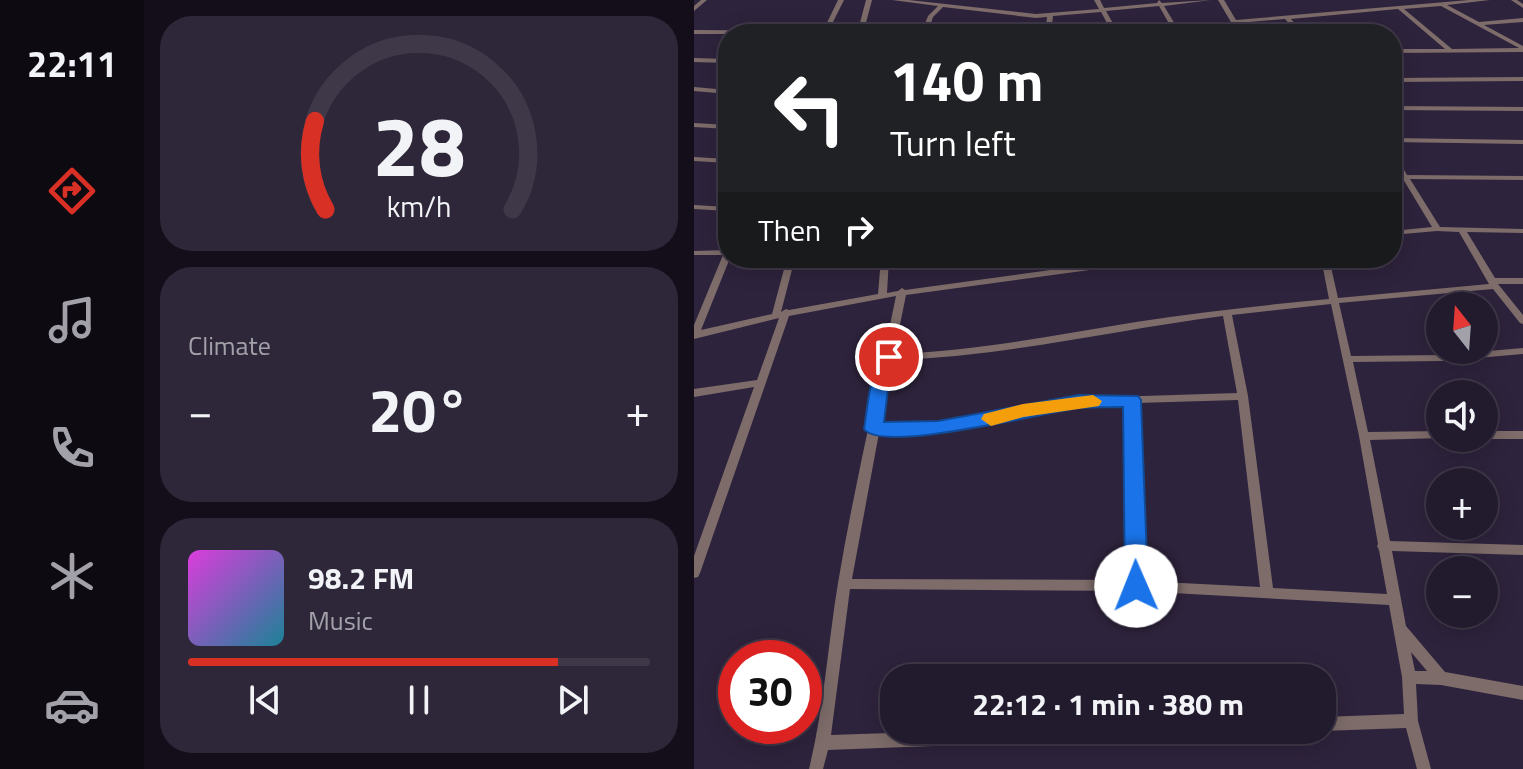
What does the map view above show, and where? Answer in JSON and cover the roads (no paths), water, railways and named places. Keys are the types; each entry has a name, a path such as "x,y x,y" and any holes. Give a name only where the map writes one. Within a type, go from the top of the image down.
{"street":[{"path":"694,9 704,0"},
{"path":"829,24 841,0"},
{"path":"863,24 869,0"},
{"path":"895,0 1050,15 1208,0"},
{"path":"970,0 971,9"},
{"path":"1097,0 1111,24"},
{"path":"1155,0 1162,4 1173,24"},
{"path":"1221,0 1236,22 1487,0"},
{"path":"1434,0 1523,49"},
{"path":"1514,0 1523,6"},
{"path":"929,24 942,5"},
{"path":"1400,8 1449,49"},
{"path":"1345,13 1353,24"},
{"path":"1049,24 1050,15"},
{"path":"1287,18 1292,24"},
{"path":"1478,24 1523,20"},
{"path":"694,32 718,32"},
{"path":"1402,51 1523,49"},
{"path":"694,60 718,61"},
{"path":"1402,80 1523,79"},
{"path":"694,89 718,91"},
{"path":"1402,108 1523,109"},
{"path":"694,125 718,126"},
{"path":"1402,140 1523,142"},
{"path":"694,159 718,160"},
{"path":"1402,171 1437,229"},
{"path":"1402,177 1523,178"},
{"path":"694,207 718,208"},
{"path":"1402,232 1437,229 1523,231"},
{"path":"1461,229 1494,283 1523,321"},
{"path":"694,253 718,252"},
{"path":"694,335 721,268"},
{"path":"694,573 761,383 781,312 789,268"},
{"path":"882,296 884,268"},
{"path":"694,335 781,312 902,291 1079,268"},
{"path":"1327,268 1364,436 1392,600 1409,677 1411,721 1424,769"},
{"path":"889,357 924,357 1006,347 1227,312 1335,299 1523,281"},
{"path":"816,769 823,743 844,584 866,458 902,291"},
{"path":"1227,312 1243,396 1267,592"},
{"path":"1347,359 1442,358 1523,351"},
{"path":"694,393 761,383"},
{"path":"874,429 938,428 1079,402 1243,396"},
{"path":"1132,400 1136,586"},
{"path":"1364,436 1426,435"},
{"path":"1498,435 1523,435"},
{"path":"1383,546 1523,550"},
{"path":"844,584 1136,586 1392,600"},
{"path":"1398,626 1441,678"},
{"path":"1409,677 1441,678 1523,693"},
{"path":"1336,724 1411,721"},
{"path":"823,743 880,741"}]}
